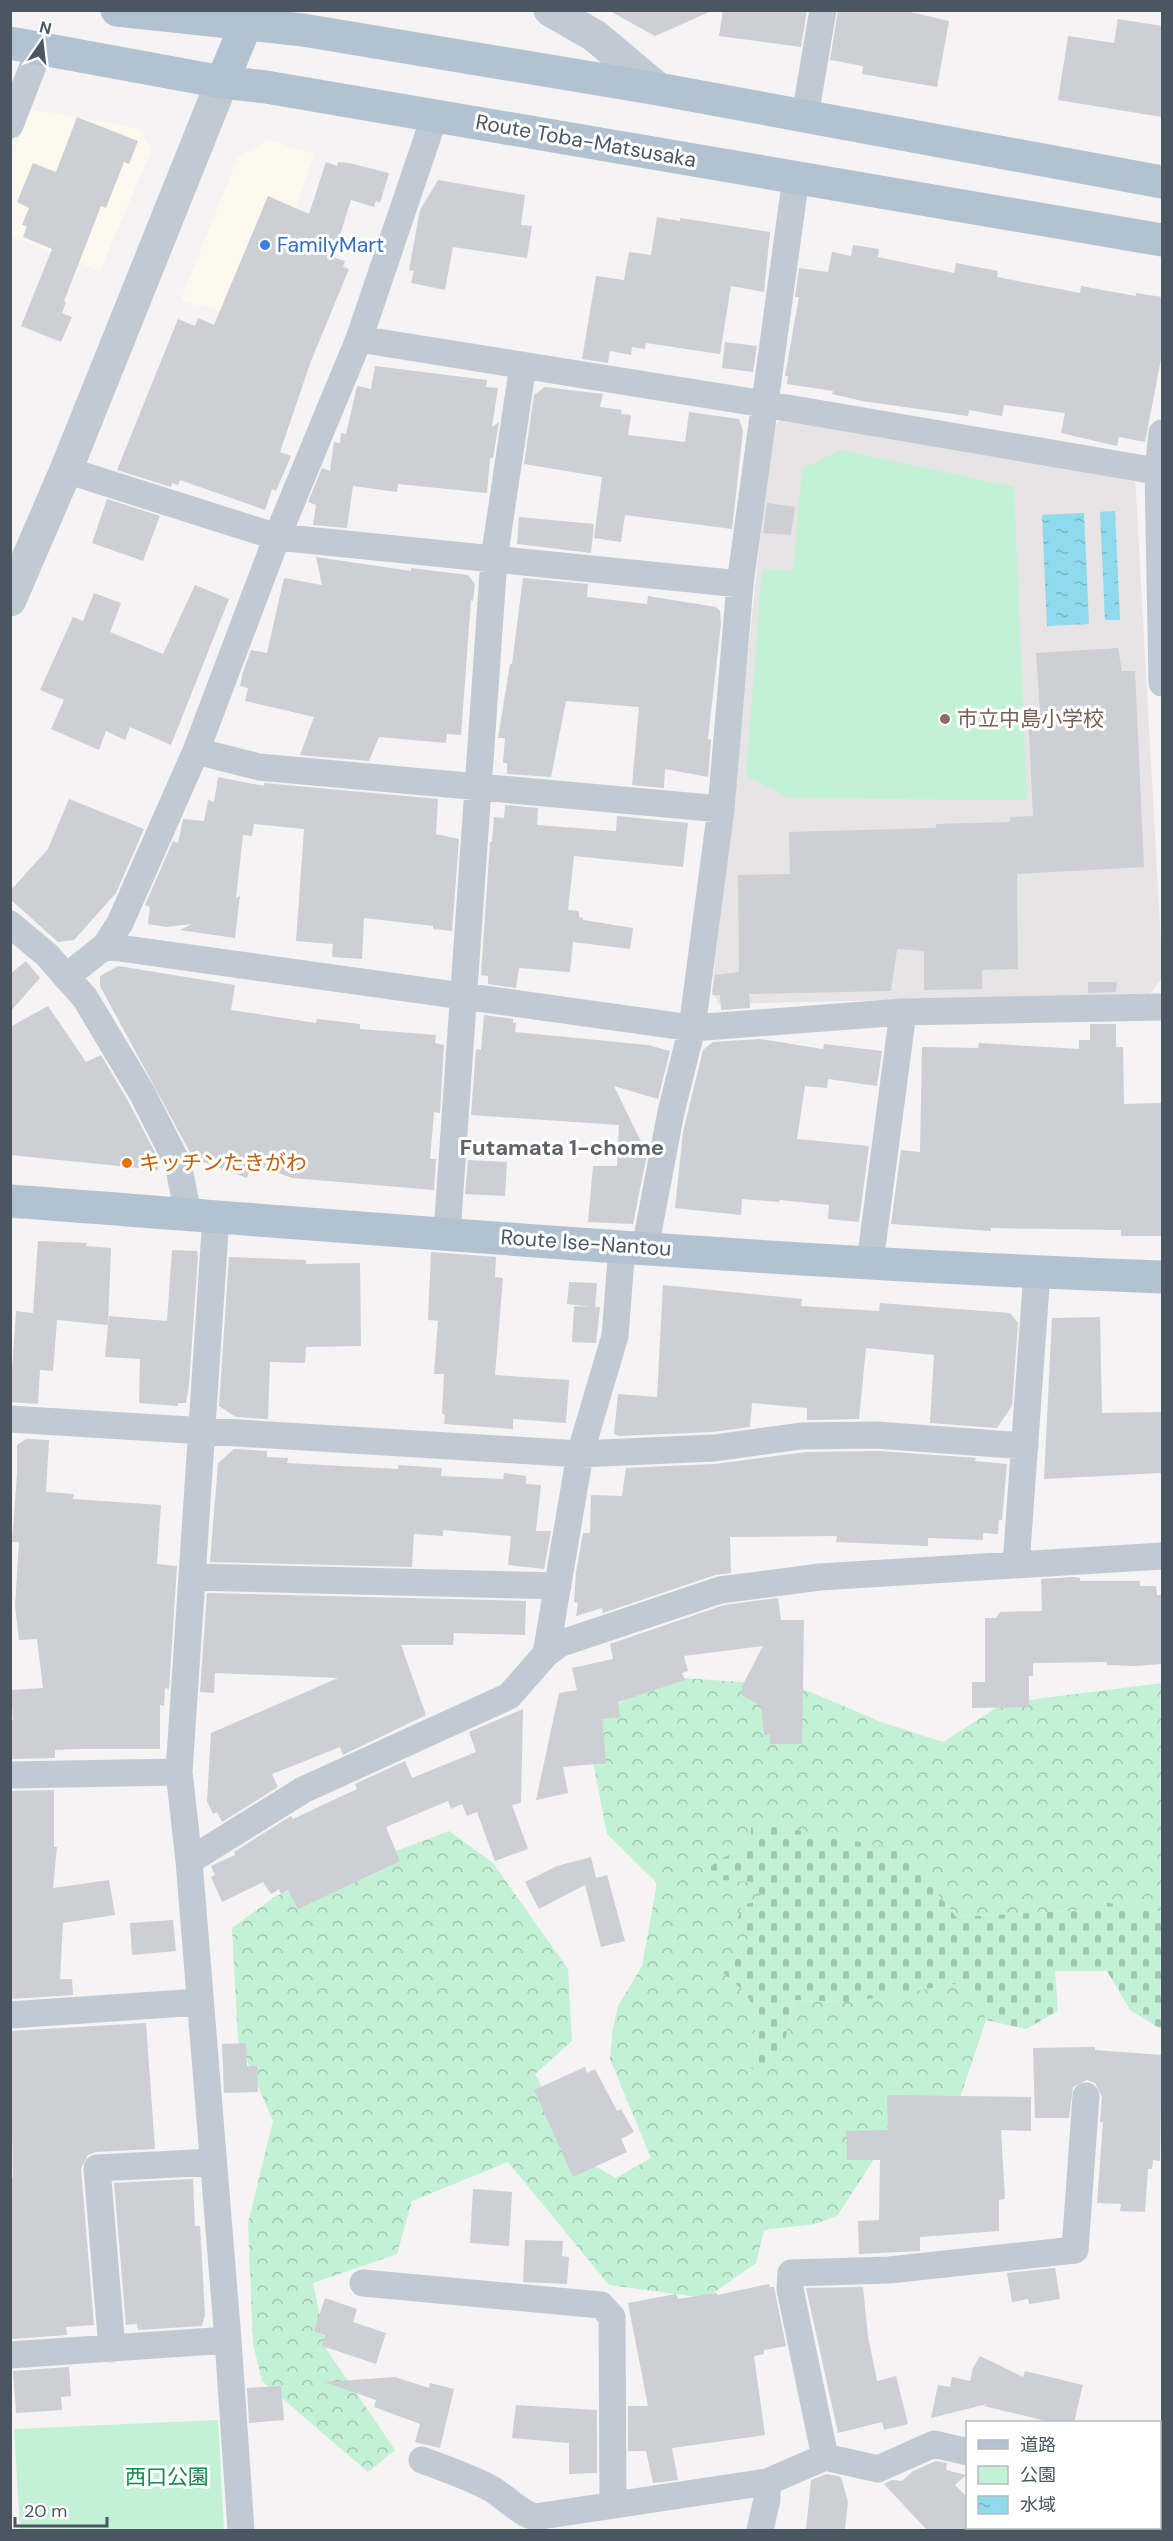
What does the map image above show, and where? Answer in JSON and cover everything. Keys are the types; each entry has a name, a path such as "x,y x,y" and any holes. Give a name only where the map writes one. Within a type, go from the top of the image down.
{"main road":[{"path":"117,10 249,17 303,30 658,89 1162,182"},
{"path":"222,82 249,17"},
{"name":"Route Toba-Matsusaka","path":"25,46 222,82 1162,240"},
{"name":"Route Ise-Nantou","path":"10,1201 633,1247 1037,1272 1162,1277"}],"street":[{"path":"550,10 595,36 658,89"},
{"path":"805,116 823,10"},
{"path":"10,125 25,46"},
{"path":"10,600 66,470 222,82"},
{"path":"66,977 105,946 120,923 196,751 277,537 359,339 435,116"},
{"path":"546,1654 580,1454 615,1336 633,1247 692,1028 721,809 740,584 796,177"},
{"path":"359,339 764,404 1160,472"},
{"path":"447,1233 494,559 524,365"},
{"path":"1162,433 1160,472 1162,683"},
{"path":"66,470 277,537 740,584"},
{"path":"196,751 259,767 721,809"},
{"path":"10,924 47,955 86,998 142,1093 202,1215 202,1432 194,1577 179,1772 189,1861 241,2530"},
{"path":"105,946 463,994 692,1028 903,1012 1162,1007"},
{"path":"870,1262 903,1012"},
{"path":"1016,1565 1037,1272"},
{"path":"10,1419 580,1454 714,1448 801,1436 878,1435 1024,1446"},
{"path":"189,1861 303,1790 509,1696 546,1654 559,1644 720,1590 820,1577 1162,1556"},
{"path":"194,1577 558,1586"},
{"path":"10,1775 179,1772"},
{"path":"10,2015 199,2002"},
{"path":"825,2457 790,2289 791,2273 889,2271 1075,2250 1086,2096"},
{"path":"112,2349 97,2168 213,2162"},
{"path":"363,2283 601,2305 612,2317 613,2505"},
{"path":"10,2355 228,2340"},
{"path":"422,2460 486,2486 509,2499 524,2515 535,2517 767,2482 825,2457 878,2469 934,2444 966,2452"},
{"path":"760,2530 767,2499 767,2482"}],"shaded area":[{"path":"31,109 140,129 152,149 100,271 11,236 10,162"},
{"path":"268,140 314,154 259,320 180,301 238,157"},
{"name":"市立中島小学校","path":"786,416 1135,477 1162,961 1162,978 1150,994 719,1004 712,991 772,428"}],"green space":[{"path":"841,450 1014,487 1027,800 789,798 746,776 762,569 793,571 802,469"},
{"path":"670,1677 796,1686 881,1722 943,1742 1004,1703 1162,1683 1162,1912 1097,1901 1087,1910 956,1917 903,1850 751,1845 721,1859 720,1880 754,1882 762,1900 755,1941 722,1972 748,1997 754,2012 756,2048 742,2059 788,2028 794,2000 851,2002 972,1981 986,2020 957,2107 893,2130 837,2216 815,2224 764,2230 756,2263 706,2298 609,2285 508,2162 412,2201 397,2254 313,2283 327,2350 395,2450 368,2472 262,2381 253,2344 248,2223 273,2121 238,2040 232,1928 276,1896 449,1831 493,1863 568,1969 572,2041 535,2074 582,2159 616,2178 651,2158 610,2059 618,2006 642,1966 657,1883 607,1834 585,1720"},
{"path":"751,1822 904,1850 956,1917 1087,1910 1097,1901 1162,1912 1162,2030 1130,2010 1107,1971 1055,1971 1058,2011 1026,2029 986,2020 972,1981 851,2002 794,2000 781,2058 761,2078 742,2059 756,2047 752,2004 742,1990 722,1972 755,1941 735,1928 742,1905 762,1900 754,1882 720,1880 704,1872 720,1859 751,1845"},
{"name":"西口公園","path":"218,2420 224,2530 20,2530 14,2429"}],"water":[{"path":"1115,511 1120,620 1105,620 1100,512"},
{"path":"1084,513 1089,624 1047,626 1042,515"}],"building":[{"path":"608,10 714,10 655,36"},
{"path":"723,10 807,10 801,47 719,36"},
{"path":"838,10 902,10 949,21 937,87 862,74 863,66 830,60"},
{"path":"1118,19 1162,26 1162,117 1058,100 1068,36 1114,43"},
{"path":"77,117 138,141 129,164 124,162 106,208 101,206 64,301 66,302 62,313 72,317 61,342 21,326 52,249 23,237 27,226 22,225 29,208 17,202 33,163 56,172"},
{"path":"326,162 337,166 338,162 349,163 389,173 380,203 376,201 374,207 351,200 333,257 345,261 343,267 349,269 311,361 280,452 291,456 276,491 272,489 265,510 180,480 178,485 172,483 171,487 117,470 178,319 195,326 198,318 214,325 268,196 309,214"},
{"path":"438,180 525,195 521,225 532,226 527,258 453,247 445,290 411,283 414,271 409,270 420,210"},
{"path":"657,217 680,221 680,218 770,232 764,292 731,286 720,354 646,343 645,349 632,347 631,355 610,351 608,363 582,359 596,276 624,280 629,252 651,255"},
{"path":"853,245 879,249 878,257 954,273 956,263 998,271 997,277 1080,293 1081,286 1136,296 1136,293 1162,297 1162,354 1145,442 1119,437 1117,446 1061,433 1065,413 1004,405 1002,416 969,410 968,416 862,401 832,394 833,391 787,384 788,376 785,376 799,297 795,297 799,268 828,272 832,252 851,256"},
{"path":"725,342 757,346 753,372 722,368"},
{"path":"375,366 487,380 486,387 498,388 492,427 499,422 493,458 490,458 487,493 398,484 397,492 353,486 347,528 313,525 316,505 308,502 322,468 330,471 334,442 340,443 341,433 346,434 357,386 371,389"},
{"path":"545,387 603,394 600,407 622,410 621,414 631,415 628,435 685,442 689,412 739,419 743,431 732,529 625,515 621,542 594,538 602,477 524,464 534,395"},
{"path":"107,499 160,516 143,561 92,543"},
{"path":"767,503 795,507 791,535 763,533"},
{"path":"519,517 594,524 591,553 517,544"},
{"path":"316,557 411,571 411,568 468,575 475,584 473,601 471,600 461,735 447,734 446,743 379,737 369,761 300,755 314,717 245,701 248,688 240,686 243,672 251,650 267,653 284,578 322,585"},
{"path":"523,578 588,584 587,597 647,604 648,596 716,607 720,611 721,624 708,739 711,740 708,777 665,769 664,788 632,785 639,707 566,701 551,777 507,774 507,763 503,763 505,738 498,738 510,664 512,664"},
{"path":"195,585 229,599 171,745 130,727 125,740 106,731 99,750 51,729 64,700 40,690 73,617 83,621 94,593 121,603 110,632 163,654"},
{"path":"1118,648 1122,671 1135,671 1144,867 1017,874 1018,969 982,970 982,989 924,990 924,951 897,949 891,991 749,994 750,1008 721,1010 720,995 712,995 715,975 739,972 738,875 790,874 789,832 936,828 936,824 1010,822 1010,817 1033,816 1028,711 1040,711 1036,653"},
{"path":"218,777 264,786 264,783 438,799 436,834 459,839 452,931 433,929 433,926 364,918 362,959 332,957 333,944 296,941 304,829 254,824 252,836 243,835 236,898 240,896 235,938 180,930 192,924 166,927 148,924 150,907 145,905 173,841 178,843 183,819 204,821 208,800 214,802"},
{"path":"69,799 144,829 116,893 74,940 58,942 10,899 10,891 48,849"},
{"path":"505,805 538,808 537,825 616,831 617,816 688,823 683,867 574,856 568,910 579,911 579,917 583,920 633,928 630,949 573,942 570,972 519,968 516,988 488,984 488,976 481,975 490,842 492,842 494,817 504,818"},
{"path":"26,961 40,978 10,1012 10,974"},
{"path":"118,966 235,985 231,1010 316,1023 317,1019 360,1024 360,1029 436,1035 435,1043 444,1045 440,1113 434,1112 430,1159 436,1159 434,1190 292,1178 252,1163 247,1178 193,1158 100,986 100,976"},
{"path":"1088,982 1117,982 1116,992 1088,993"},
{"path":"48,1006 86,1062 101,1055 159,1160 158,1170 10,1155 10,1027"},
{"path":"484,1015 513,1019 513,1023 516,1023 515,1032 648,1045 670,1051 658,1099 614,1086 647,1154 633,1224 588,1222 593,1166 617,1166 619,1125 471,1115 476,1049 481,1050"},
{"path":"1090,1024 1116,1024 1116,1047 1123,1047 1124,1104 1162,1103 1162,1236 1121,1236 1121,1230 991,1228 991,1231 891,1224 901,1150 920,1152 922,1047 978,1048 979,1043 1079,1049 1079,1040 1090,1040"},
{"path":"760,1039 823,1049 824,1044 882,1051 877,1086 828,1079 827,1088 805,1086 797,1139 869,1146 859,1222 828,1219 829,1205 780,1200 779,1202 742,1199 741,1215 675,1208 683,1132 703,1050 713,1042"},
{"path":"468,1160 507,1162 505,1196 465,1194"},
{"path":"38,1241 87,1243 86,1246 111,1248 108,1325 57,1320 53,1371 40,1370 38,1404 10,1402 16,1311 33,1313"},
{"path":"172,1250 197,1251 198,1256 186,1403 178,1403 178,1406 139,1403 140,1359 105,1357 109,1316 167,1321"},
{"path":"431,1252 496,1257 495,1277 503,1278 495,1375 569,1380 566,1423 513,1419 513,1429 444,1424 445,1415 442,1413 444,1374 434,1374 438,1321 428,1320"},
{"path":"229,1257 306,1260 306,1264 360,1263 361,1346 306,1347 305,1363 270,1362 268,1419 236,1417 219,1406"},
{"path":"569,1282 597,1283 595,1307 567,1304"},
{"path":"663,1285 802,1299 801,1306 879,1311 880,1303 1010,1313 1018,1323 1012,1406 997,1428 930,1423 934,1355 866,1348 859,1419 807,1420 807,1408 752,1403 750,1427 713,1432 619,1436 614,1434 618,1394 657,1397"},
{"path":"574,1306 600,1307 596,1343 572,1342"},
{"path":"1100,1317 1102,1413 1162,1412 1162,1473 1044,1479 1052,1318"},
{"path":"26,1439 49,1440 46,1492 74,1494 73,1499 161,1505 157,1564 177,1566 169,1689 165,1688 164,1706 160,1705 160,1749 55,1750 55,1758 10,1759 10,1721 13,1720 11,1690 43,1688 37,1639 19,1640 15,1606 19,1542 12,1542 17,1445"},
{"path":"234,1449 267,1451 267,1457 288,1458 287,1463 398,1469 398,1465 442,1468 441,1476 503,1479 504,1473 526,1476 526,1484 541,1485 536,1531 551,1531 544,1569 508,1565 511,1536 443,1530 443,1536 414,1534 412,1567 210,1562 218,1463"},
{"path":"877,1451 977,1458 974,1461 1007,1464 1002,1520 999,1520 998,1534 983,1533 983,1540 928,1538 928,1546 836,1542 837,1536 730,1537 731,1573 715,1575 603,1613 602,1608 576,1616 578,1603 574,1602 576,1572 583,1533 590,1533 591,1495 622,1496 626,1468 715,1464 807,1452"},
{"path":"1080,1578 1080,1581 1140,1581 1140,1586 1156,1586 1157,1595 1162,1595 1162,1664 1135,1666 1107,1665 1107,1662 1033,1663 1033,1676 1029,1676 1029,1707 972,1708 972,1682 985,1682 985,1618 996,1618 1000,1612 1042,1611 1041,1579"},
{"path":"207,1593 526,1601 525,1635 454,1633 453,1645 401,1645 426,1715 343,1755 340,1747 272,1774 278,1787 222,1822 217,1812 213,1814 207,1801 211,1733 338,1678 215,1673 214,1693 200,1692"},
{"path":"778,1598 781,1620 804,1620 802,1744 770,1744 770,1735 764,1735 761,1706 742,1695 742,1686 763,1646 684,1656 688,1671 682,1673 685,1680 618,1702 620,1717 602,1719 606,1763 563,1767 568,1793 536,1800 559,1693 577,1690 572,1668 613,1659 610,1644 724,1605"},
{"path":"523,1709 521,1803 512,1805 528,1849 495,1861 477,1812 467,1816 462,1804 451,1809 448,1801 386,1827 400,1861 298,1909 288,1890 281,1894 279,1889 271,1894 263,1882 222,1902 211,1877 215,1875 211,1866 235,1855 234,1852 291,1816 293,1819 357,1789 355,1784 405,1761 412,1778 476,1752 469,1732"},
{"path":"54,1790 54,1847 57,1847 53,1888 109,1880 115,1915 63,1923 60,1979 72,1979 73,1995 10,1999 10,1791"},
{"path":"591,1857 596,1878 607,1875 625,1941 601,1947 585,1885 539,1909 525,1882 557,1866"},
{"path":"173,1920 176,1951 132,1955 130,1923"},
{"path":"146,2023 155,2149 96,2152 88,2155 81,2169 94,2325 66,2327 67,2335 11,2339 10,2178 13,2177 10,2031"},
{"path":"246,2043 247,2066 257,2066 258,2092 224,2093 222,2044"},
{"path":"1095,2047 1095,2050 1162,2055 1160,2161 1153,2160 1152,2169 1148,2169 1145,2212 1120,2211 1121,2204 1097,2203 1103,2122 1100,2122 1102,2097 1095,2083 1087,2080 1073,2087 1069,2118 1035,2118 1033,2048"},
{"path":"585,2067 587,2073 595,2069 617,2111 621,2109 634,2132 621,2139 627,2152 573,2177 534,2090"},
{"path":"887,2095 1031,2097 1031,2131 1001,2130 1005,2199 999,2200 999,2231 920,2237 920,2251 859,2254 858,2221 879,2220 880,2160 847,2160 846,2131 888,2130"},
{"path":"193,2179 195,2226 200,2226 205,2315 202,2326 138,2330 137,2324 126,2325 114,2183"},
{"path":"473,2189 512,2192 509,2246 470,2243"},
{"path":"525,2240 563,2241 562,2256 569,2257 567,2284 523,2282"},
{"path":"1055,2268 1060,2299 1029,2304 1028,2299 1012,2302 1007,2273"},
{"path":"769,2284 770,2287 774,2287 786,2346 764,2350 764,2354 754,2356 765,2435 672,2448 678,2480 653,2483 646,2451 628,2451 628,2406 648,2406 628,2303 676,2294 678,2299 717,2293 717,2295"},
{"path":"863,2287 868,2336 877,2381 896,2376 908,2424 884,2430 882,2422 838,2433 806,2288"},
{"path":"325,2298 357,2309 353,2322 386,2333 376,2364 322,2346 325,2335 314,2331"},
{"path":"980,2356 1023,2377 1025,2371 1083,2385 1074,2421 1046,2421 984,2406 987,2404 931,2418 938,2385 950,2387 952,2377 970,2381 973,2368"},
{"path":"69,2367 71,2396 61,2397 62,2410 16,2413 13,2371"},
{"path":"395,2377 429,2388 430,2383 454,2389 440,2448 415,2442 420,2424 374,2407 376,2400 324,2382"},
{"path":"281,2386 284,2420 249,2423 247,2388"},
{"path":"516,2405 597,2410 597,2473 569,2474 569,2443 512,2438"},
{"path":"936,2461 947,2463 946,2470 966,2475 955,2485 966,2496 966,2529 968,2530 927,2530 884,2484 892,2480 902,2481 913,2471"},
{"path":"827,2474 841,2477 848,2502 845,2530 806,2530 811,2480"}],"place":[{"name":"FamilyMart","path":"265,245"},
{"name":"市立中島小学校","path":"945,719"},
{"name":"キッチンたきがわ","path":"127,1163"}],"district":[{"name":"Futamata 1-chome","path":"562,1147"}]}
